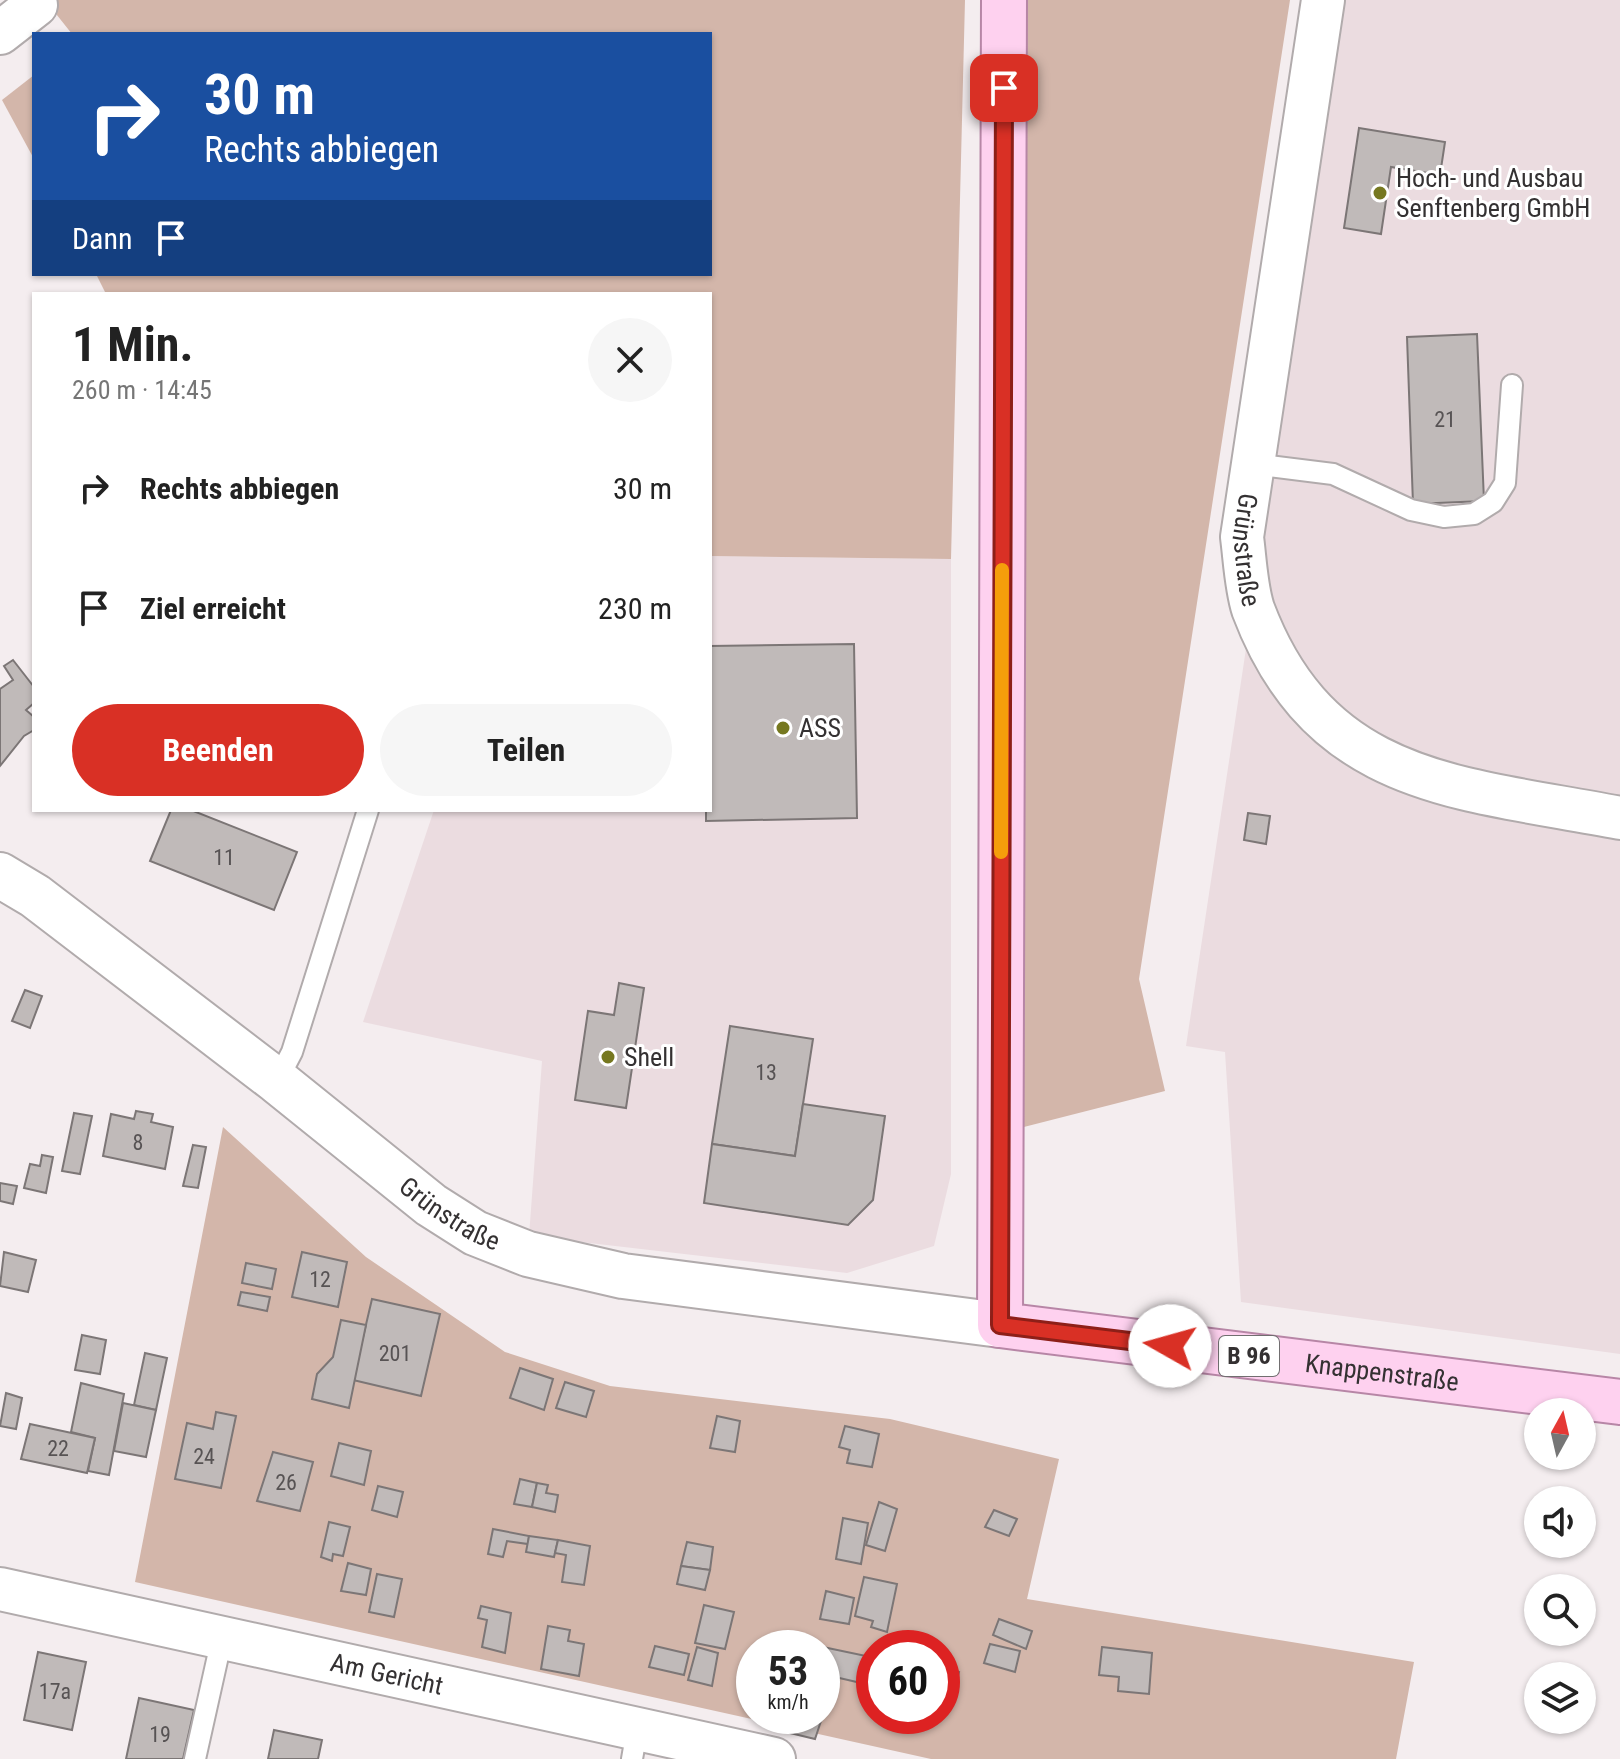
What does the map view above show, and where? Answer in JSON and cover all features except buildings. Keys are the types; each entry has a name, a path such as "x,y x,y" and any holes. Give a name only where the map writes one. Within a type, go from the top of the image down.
{"main road":[{"path":"1000,1325 1004,0"},
{"name":"Grünstraße","path":"0,875 35,896 277,1081 431,1205 475,1233 528,1254 623,1276 1000,1325"},
{"name":"Knappenstraße","path":"1000,1325 1620,1402"}],"street":[{"path":"0,33 36,5 32,0"},
{"name":"Grünstraße","path":"1323,0 1242,537 1253,607 1277,657 1329,728 1364,753 1428,781 1620,818"},
{"name":"Am Gericht","path":"0,1589 222,1638 634,1744 774,1759"}],"lane":[{"path":"1253,464 1333,474 1411,510 1444,517 1474,514 1493,502 1505,483 1512,385"},
{"path":"277,1081 292,1052 367,812"},
{"path":"195,1759 222,1638"}],"shaded area":[{"path":"45,0 965,0 951,559 712,556 712,292 105,292 97,276 712,276 712,32 70,32"},
{"path":"1016,0 1290,0 1139,979 1165,1091 1012,1130"},
{"path":"1344,0 1620,0 1620,1354 1241,1302 1225,1052 1186,1046"},
{"path":"32,77 32,155 2,100"},
{"path":"712,556 951,559 951,1174 934,1246 847,1273 529,1236 542,1061 363,1022 433,812 712,812"},
{"path":"223,1127 366,1257 505,1352 610,1386 890,1419 1059,1459 1027,1599 1414,1662 1396,1759 931,1759 819,1734 840,1734 840,1630 736,1630 736,1716 135,1582"}],"slow traffic":[{"path":"1001,852 1002,570"}],"place":[{"name":"Hoch- und Ausbau Senftenberg GmbH","path":"1380,193"},
{"name":"ASS","path":"783,728"},
{"name":"Shell","path":"608,1057"}],"route":[{"path":"1004,88 1000,1325 1170,1346"}]}
